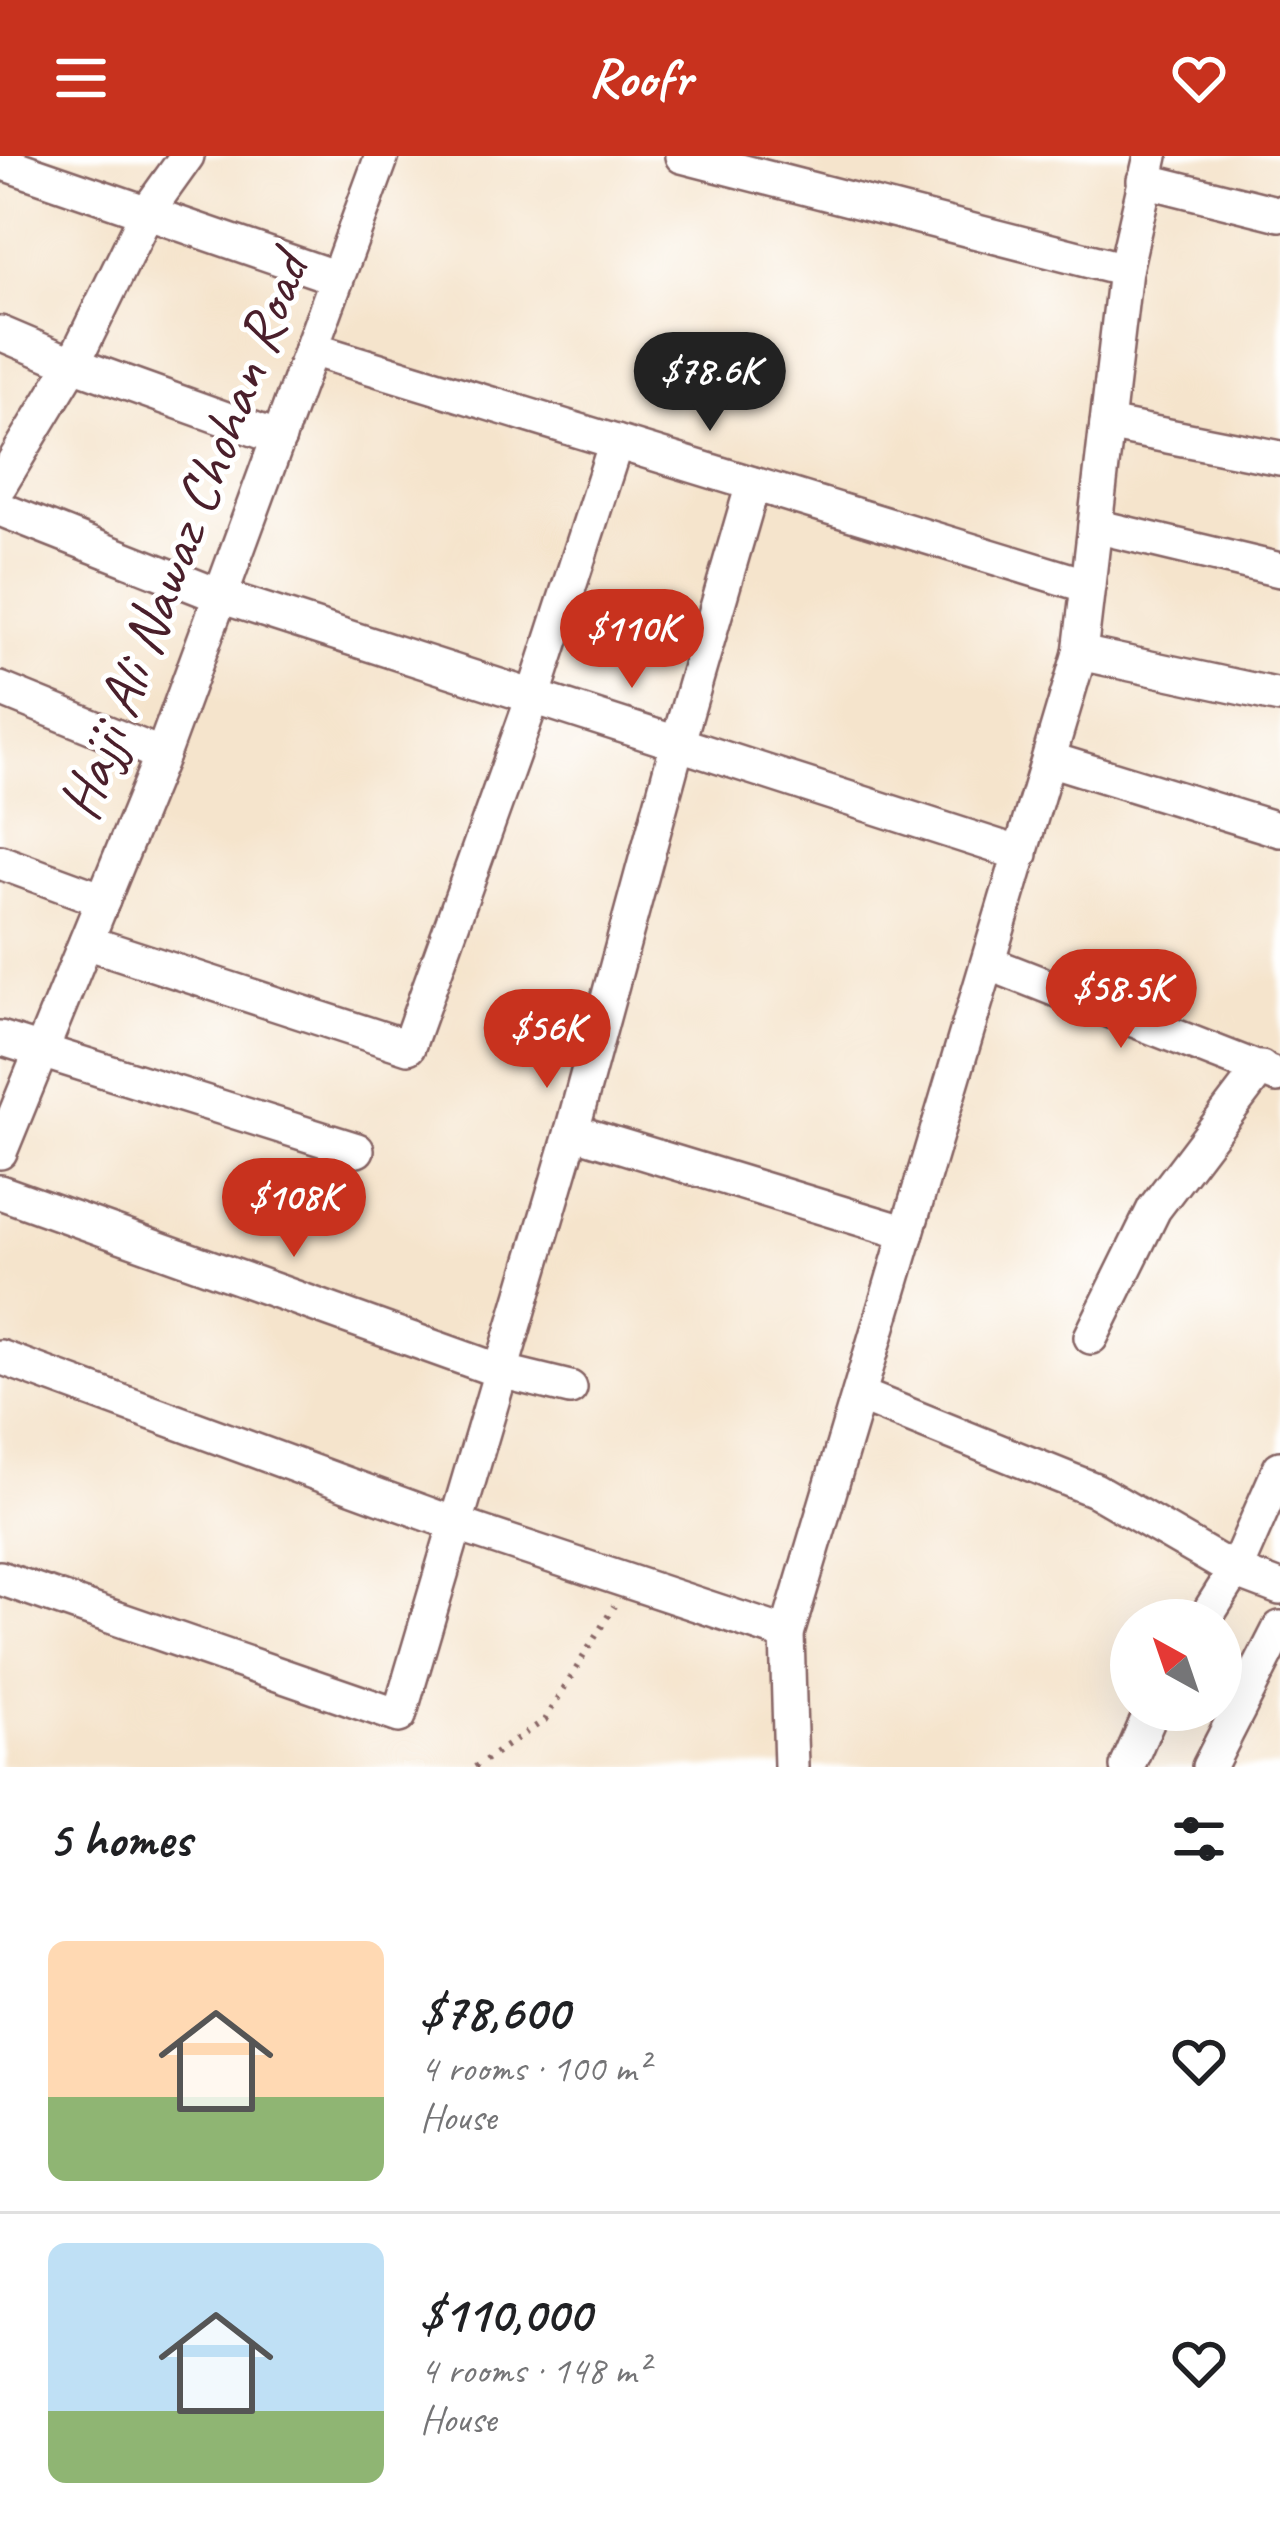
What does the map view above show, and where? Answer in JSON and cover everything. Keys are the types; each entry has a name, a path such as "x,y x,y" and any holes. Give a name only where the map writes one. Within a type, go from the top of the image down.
{"street":[{"path":"0,485 73,364 147,212 187,156"},
{"name":"Hajji Ali Nawaz Chohan Road","path":"0,1152 162,755 382,156"},
{"path":"682,156 1125,270"},
{"path":"0,162 337,278"},
{"path":"790,1767 787,1634 1080,653 1125,270 1148,168 1280,214"},
{"path":"0,333 279,438"},
{"path":"311,349 1088,586"},
{"path":"1107,424 1280,458"},
{"path":"86,942 408,1047 534,695 616,442"},
{"path":"0,1578 399,1716 572,1131 754,484"},
{"path":"0,509 220,596 1021,854"},
{"path":"1095,526 1280,570"},
{"path":"1080,653 1280,696"},
{"path":"0,689 162,755"},
{"path":"1049,759 1280,830"},
{"path":"0,862 103,900"},
{"path":"988,963 1271,1072 1154,1209 1091,1337"},
{"path":"0,1038 357,1150"},
{"path":"572,1131 908,1233"},
{"path":"0,1192 500,1371 570,1388"},
{"path":"0,1357 454,1524 787,1634"},
{"path":"859,1395 1095,1490 1235,1571 1280,1588"},
{"path":"1217,1599 1235,1571 1280,1468"},
{"path":"1209,1767 1280,1628"},
{"path":"1127,1767 1143,1731"}],"path":[{"path":"475,1767 545,1720 628,1582"}]}
